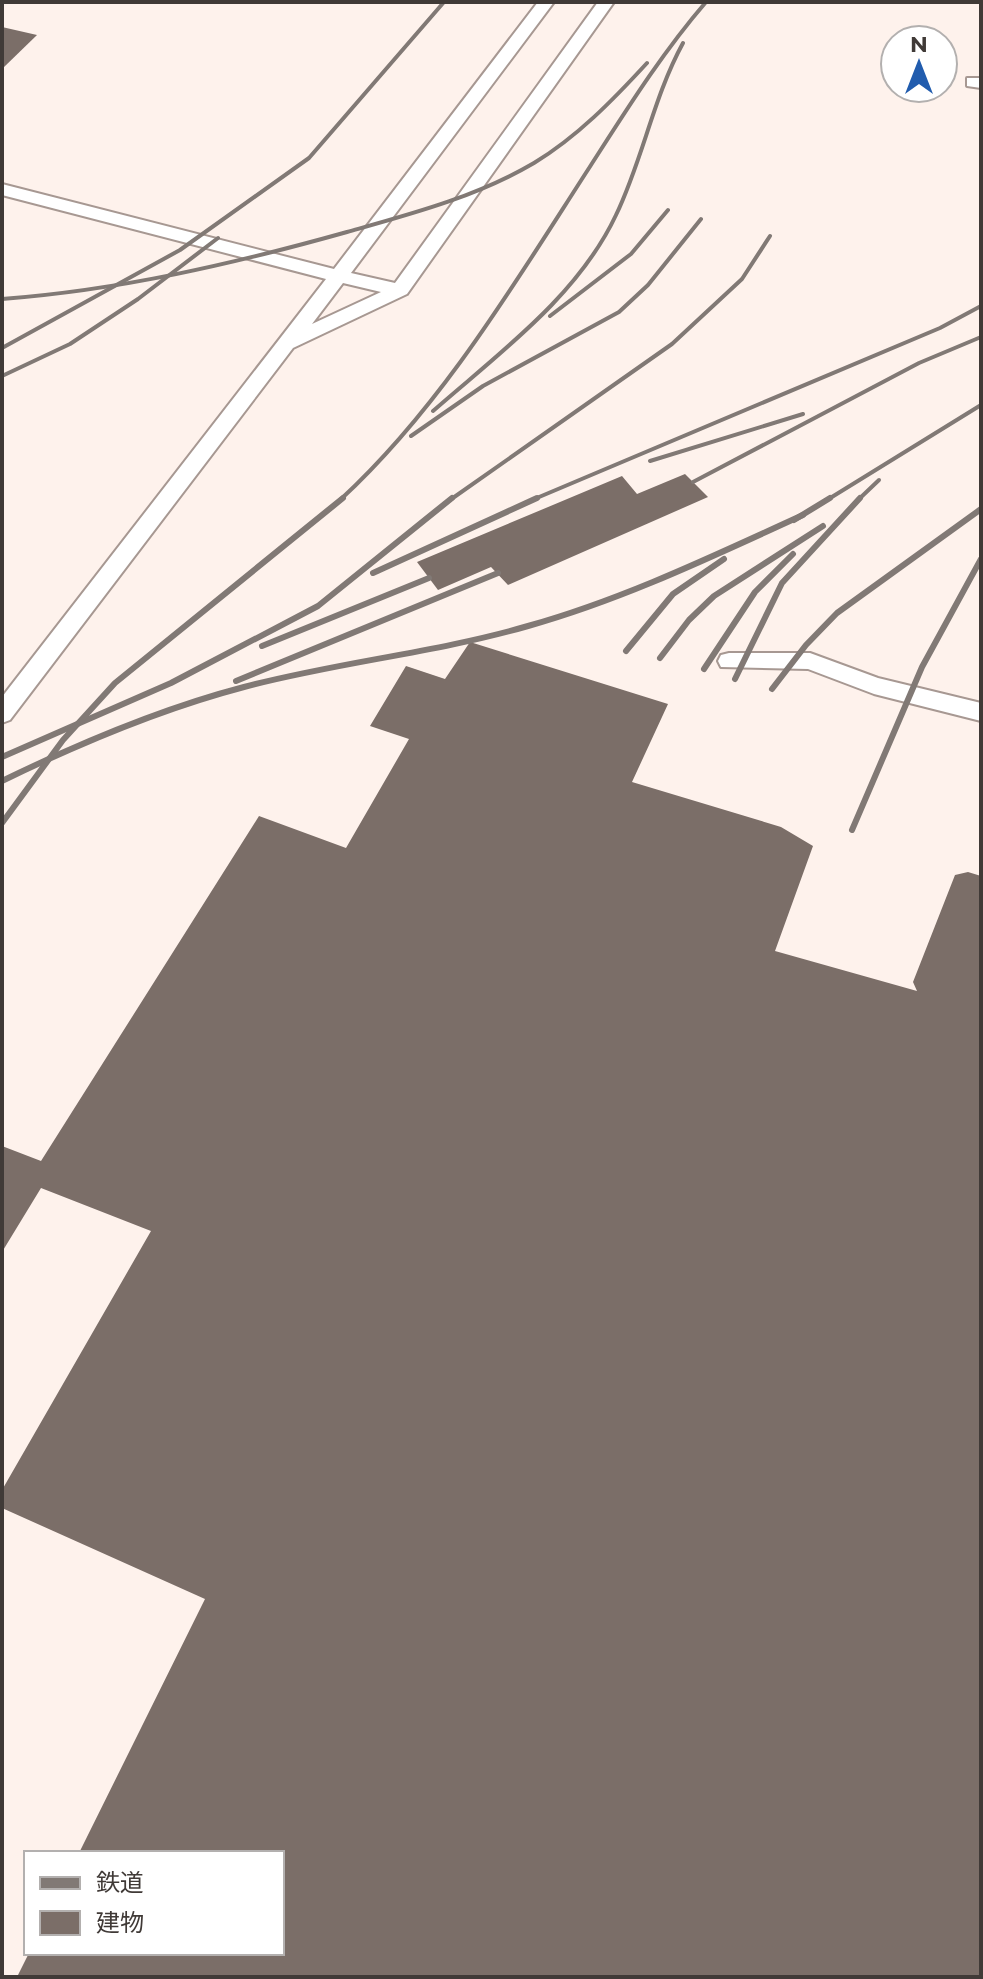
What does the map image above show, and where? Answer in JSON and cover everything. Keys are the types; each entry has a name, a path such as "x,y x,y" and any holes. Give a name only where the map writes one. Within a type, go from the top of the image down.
{"lane":[{"path":"2,714 546,2"},
{"path":"286,344 400,290 606,2"},
{"path":"2,189 257,257 400,290"},
{"path":"729,661 810,661 874,685 981,712"}],"building":[{"path":"2,27 37,35 2,69"},
{"path":"685,474 708,497 508,585 491,567 438,590 417,562 622,476 637,494"},
{"path":"470,642 668,704 632,782 781,827 813,846 775,951 917,991 913,982 955,875 968,872 981,876 981,1977 17,1977 28,1955 284,1955 284,1851 80,1851 205,1599 2,1508 2,1490 151,1231 41,1188 2,1252 2,1146 41,1161 259,816 346,848 409,739 370,726 406,666 445,679"}],"railway":[{"path":"117,285 180,250 309,158 444,2"},
{"path":"340,500 412,424 476,341 646,82 706,2"},
{"path":"433,411 535,322 581,272 616,215 664,85 683,43"},
{"path":"170,275 304,244 419,211 489,186 534,163 565,142 647,63"},
{"path":"550,316 631,254 668,210"},
{"path":"411,436 483,386 619,312 648,285 701,219"},
{"path":"450,500 672,344 742,279 770,236"},
{"path":"170,275 218,238"},
{"path":"2,376 70,344 170,275"},
{"path":"117,285 170,275"},
{"path":"2,299 117,285"},
{"path":"2,348 117,285"},
{"path":"532,500 940,328 981,306"},
{"path":"693,482 919,363 981,337"},
{"path":"827,500 981,405"},
{"path":"650,461 803,414"},
{"path":"859,499 879,480"},
{"path":"78,724 115,683 343,498"},
{"path":"78,724 171,683 318,606 452,498"},
{"path":"373,573 537,498"},
{"path":"800,516 830,498"},
{"path":"735,679 782,583 859,499"},
{"path":"772,689 806,645 837,613 981,509"},
{"path":"49,759 121,728 213,696 279,678 493,635 564,615 668,576 800,516"},
{"path":"794,520 800,516"},
{"path":"660,658 689,620 714,596 823,526"},
{"path":"704,669 755,592 793,554"},
{"path":"626,651 673,594 724,559"},
{"path":"852,830 922,667 981,559"},
{"path":"236,681 498,573"},
{"path":"262,646 429,578"},
{"path":"2,757 78,724"},
{"path":"49,759 78,724"},
{"path":"2,781 49,759"},
{"path":"2,823 49,759"}]}
